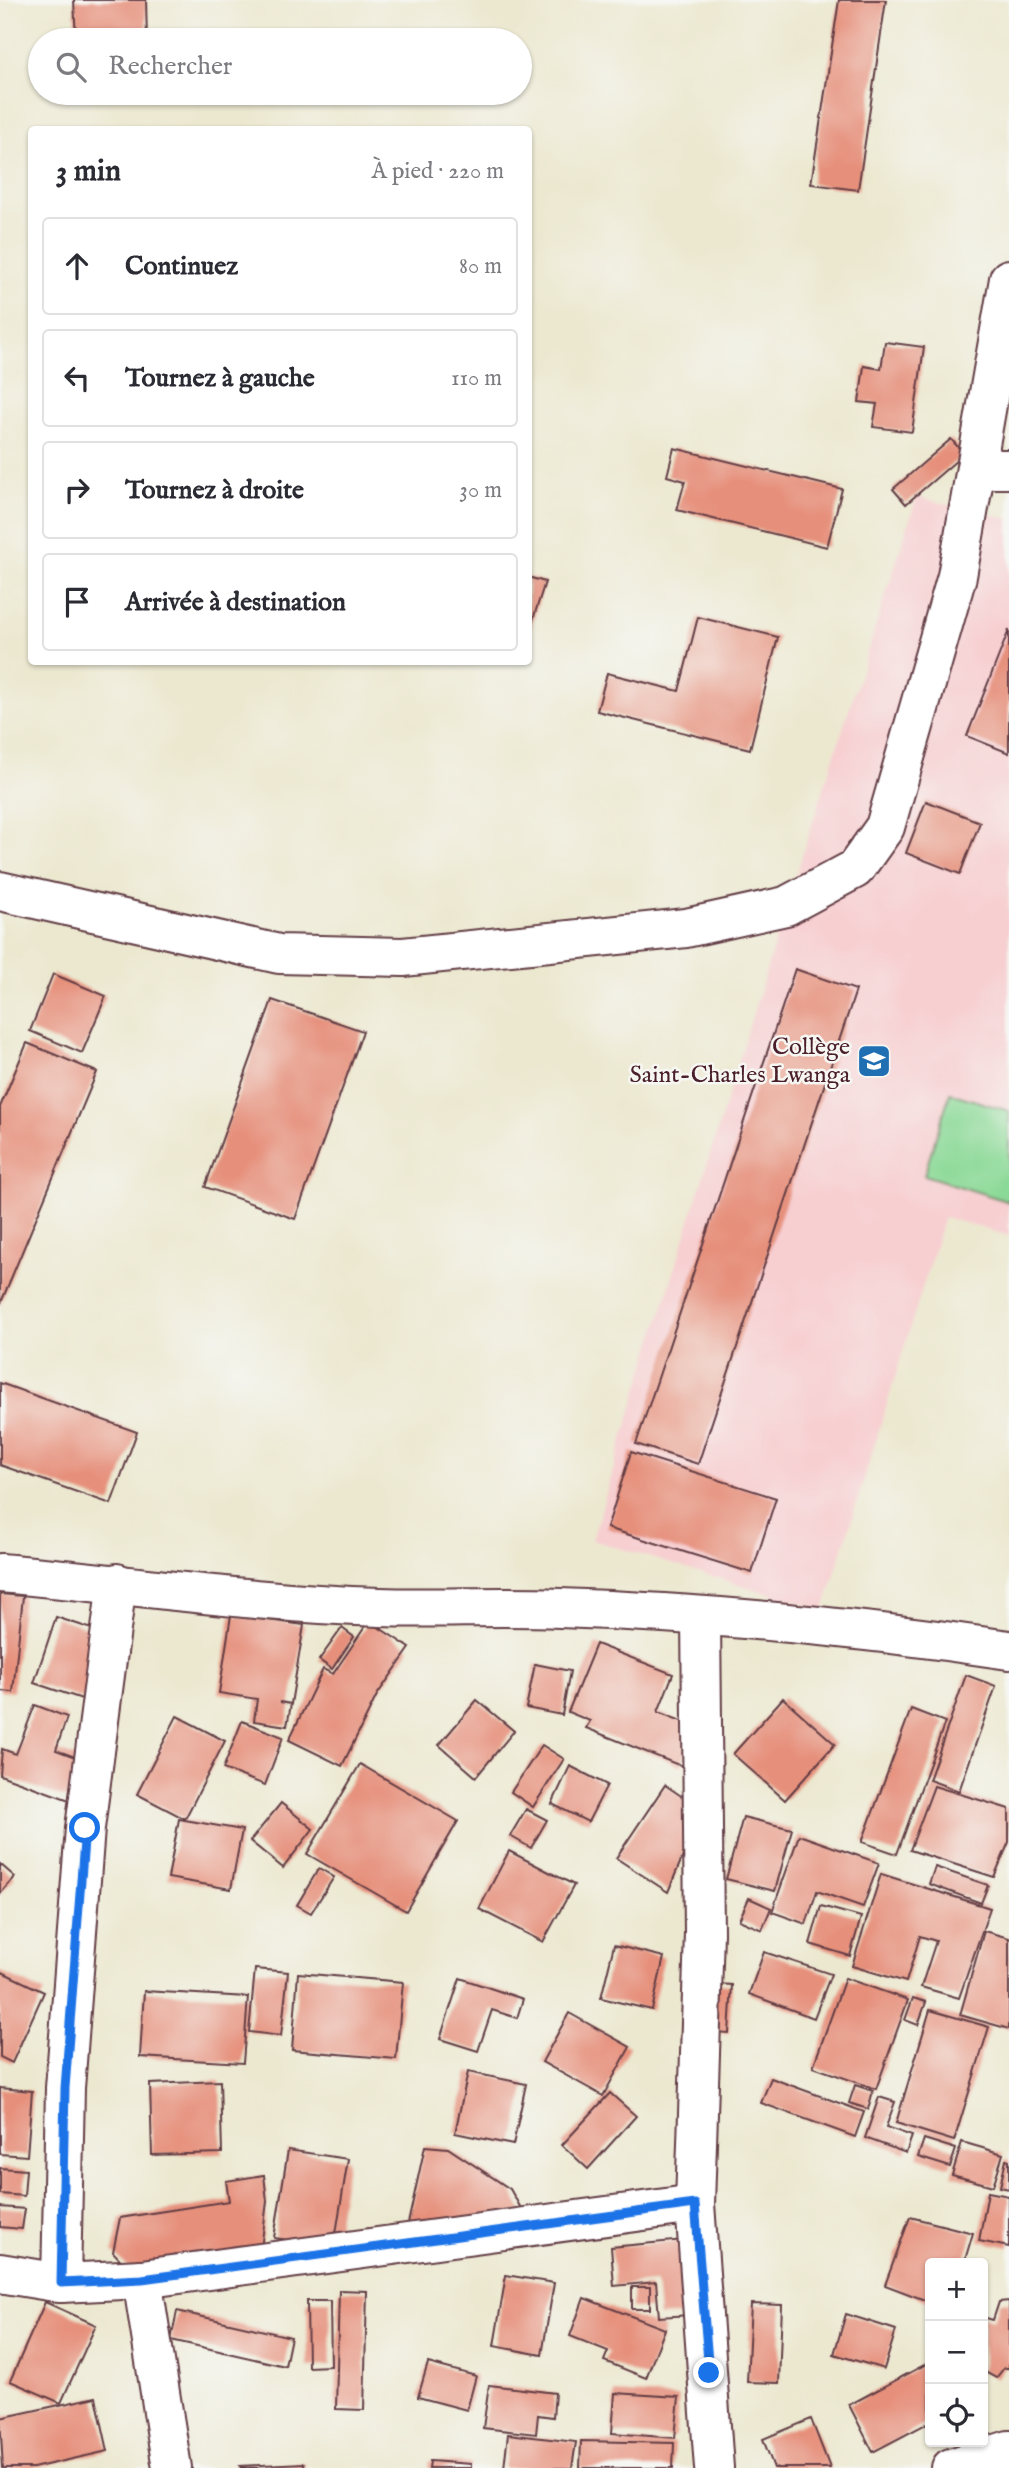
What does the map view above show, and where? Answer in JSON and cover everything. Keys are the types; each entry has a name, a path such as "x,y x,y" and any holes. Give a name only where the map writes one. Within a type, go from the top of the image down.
{"street":[{"path":"0,891 279,954 403,957 686,929 786,906 855,869 885,827 957,576 993,469 1009,279"},
{"path":"0,1573 117,1583 228,1598 380,1607 559,1608 701,1616 1009,1650"},
{"path":"61,2283 65,2088 85,1828 117,1583"},
{"path":"701,1616 704,1933 695,2204 713,2468"},
{"path":"0,2273 61,2283 142,2279 695,2204"},
{"path":"142,2279 172,2468"},
{"path":"951,2468 1009,2450"}],"shaded area":[{"name":"Collège Saint-Charles Lwanga","path":"917,497 1009,519 1009,1236 944,1217 824,1610 592,1540 786,906"}],"green space":[{"path":"950,1093 1009,1111 1009,1202 924,1175"}],"building":[{"path":"74,0 146,0 147,28 75,28"},
{"path":"839,0 886,0 858,190 811,184"},
{"path":"885,342 924,347 912,432 873,427 877,404 859,402 864,366 881,369"},
{"path":"951,439 964,454 906,504 893,489"},
{"path":"674,448 842,489 827,547 677,510 685,481 667,476"},
{"path":"532,578 545,582 532,623"},
{"path":"698,617 778,637 750,749 597,711 607,673 679,691"},
{"path":"1009,630 1009,753 967,736"},
{"path":"926,801 980,822 960,874 906,853"},
{"path":"795,969 856,990 698,1464 636,1444"},
{"path":"53,974 106,996 82,1053 30,1031"},
{"path":"272,1000 363,1031 295,1219 205,1187"},
{"path":"27,1043 97,1072 0,1305 0,1107"},
{"path":"0,1383 137,1432 111,1504 0,1465"},
{"path":"631,1452 776,1498 752,1573 607,1528"},
{"path":"0,1594 23,1596 13,1692 0,1691"},
{"path":"231,1615 304,1625 287,1726 254,1721 257,1699 219,1693"},
{"path":"56,1617 107,1634 85,1700 34,1683"},
{"path":"369,1621 410,1648 377,1695 342,1766 289,1740 323,1669 333,1674"},
{"path":"342,1628 354,1637 332,1669 319,1660"},
{"path":"596,1644 673,1674 658,1712 697,1727 681,1766 586,1728 590,1721 568,1712"},
{"path":"535,1664 570,1671 562,1715 526,1708"},
{"path":"966,1675 996,1686 959,1791 929,1780"},
{"path":"783,1698 835,1744 785,1800 733,1754"},
{"path":"477,1700 514,1731 476,1777 439,1745"},
{"path":"35,1705 67,1717 56,1750 86,1761 72,1801 0,1775 2,1749 16,1754"},
{"path":"911,1709 945,1722 897,1854 862,1842"},
{"path":"177,1716 225,1741 185,1819 137,1794"},
{"path":"242,1721 283,1737 265,1785 223,1769"},
{"path":"542,1745 564,1759 533,1807 511,1792"},
{"path":"360,1764 458,1821 406,1911 307,1854"},
{"path":"570,1766 607,1785 588,1822 552,1804"},
{"path":"665,1785 702,1810 668,1892 616,1858"},
{"path":"934,1786 1009,1809 1009,1842 994,1877 910,1850"},
{"path":"281,1803 313,1829 283,1868 250,1841"},
{"path":"526,1809 547,1820 531,1848 510,1836"},
{"path":"743,1817 792,1829 775,1891 726,1879"},
{"path":"179,1819 242,1830 231,1889 168,1878"},
{"path":"799,1835 879,1863 863,1907 817,1891 806,1924 772,1912"},
{"path":"509,1851 574,1885 543,1942 479,1909"},
{"path":"0,1864 15,1877 0,1894"},
{"path":"935,1867 988,1885 981,1903 929,1884"},
{"path":"319,1868 334,1877 311,1913 297,1905"},
{"path":"881,1874 990,1908 959,1998 921,1987 936,1941 920,1936 906,1982 852,1966"},
{"path":"749,1898 771,1908 762,1930 739,1920"},
{"path":"821,1906 861,1917 850,1956 810,1944"},
{"path":"984,1931 1009,1938 1009,2029 960,2015"},
{"path":"614,1945 664,1957 652,2010 601,1998"},
{"path":"764,1952 831,1974 814,2018 749,1994"},
{"path":"255,1969 288,1972 281,2036 249,2032"},
{"path":"0,1971 44,1992 12,2063 0,2057"},
{"path":"298,1973 403,1982 396,2059 292,2050"},
{"path":"460,1978 523,1999 517,2018 492,2010 478,2051 440,2039"},
{"path":"845,1978 908,2000 876,2089 813,2067"},
{"path":"704,1983 732,1985 729,2033 701,2031"},
{"path":"144,1991 248,1997 243,2063 140,2057"},
{"path":"913,1998 926,2002 918,2025 905,2020"},
{"path":"930,2010 989,2027 954,2141 896,2123"},
{"path":"569,2013 630,2047 603,2096 542,2062"},
{"path":"468,2072 526,2084 513,2145 455,2133"},
{"path":"771,2078 864,2112 855,2137 761,2103"},
{"path":"220,2081 222,2153 152,2155 150,2084"},
{"path":"855,2085 873,2091 868,2109 849,2103"},
{"path":"0,2088 32,2091 27,2156 0,2154"},
{"path":"610,2093 636,2116 588,2169 562,2145"},
{"path":"879,2097 895,2102 886,2127 912,2136 906,2153 865,2138"},
{"path":"924,2139 956,2149 950,2167 918,2157"},
{"path":"962,2142 1003,2154 993,2186 952,2175"},
{"path":"425,2146 448,2148 510,2189 523,2212 407,2228"},
{"path":"288,2150 348,2159 334,2246 274,2238"},
{"path":"1006,2159 1009,2160 1009,2189 1000,2187"},
{"path":"0,2168 26,2170 24,2196 0,2194"},
{"path":"264,2175 267,2201 261,2249 130,2270 113,2252 120,2218 229,2201 226,2181"},
{"path":"988,2192 1009,2196 1009,2247 979,2241"},
{"path":"0,2207 25,2209 22,2229 0,2227"},
{"path":"910,2217 973,2233 966,2258 925,2258 925,2300 885,2285"},
{"path":"684,2240 690,2315 659,2317 656,2282 614,2286 611,2247"},
{"path":"506,2275 554,2283 542,2355 494,2346"},
{"path":"632,2287 650,2287 650,2309 632,2309"},
{"path":"339,2290 367,2291 364,2410 336,2409"},
{"path":"584,2298 665,2329 646,2378 604,2361 608,2351 570,2336"},
{"path":"307,2301 330,2301 331,2366 308,2367"},
{"path":"1009,2301 1009,2368 1004,2368 996,2378 988,2374 988,2318 993,2320 999,2302"},
{"path":"45,2302 96,2325 61,2403 10,2381"},
{"path":"751,2304 782,2305 779,2383 747,2382"},
{"path":"177,2311 291,2337 285,2366 171,2340"},
{"path":"846,2314 896,2330 884,2369 834,2354"},
{"path":"428,2363 476,2376 467,2410 418,2397"},
{"path":"925,2365 925,2425 873,2452 849,2405"},
{"path":"489,2385 555,2393 553,2417 538,2415 536,2434 483,2428"},
{"path":"615,2393 679,2397 675,2438 612,2433"},
{"path":"96,2397 108,2451 33,2468 3,2468 0,2418"},
{"path":"811,2419 830,2468 774,2468 763,2439"},
{"path":"508,2434 576,2442 572,2468 504,2468"},
{"path":"581,2441 674,2443 673,2468 580,2468"},
{"path":"430,2461 471,2464 471,2468 429,2468"},
{"path":"304,2463 305,2468 240,2466"}],"place":[{"name":"Collège Saint-Charles Lwanga","path":"874,1061"}],"route":[{"path":"85,1828 65,2088 61,2283 142,2279 695,2204 709,2373"}]}
